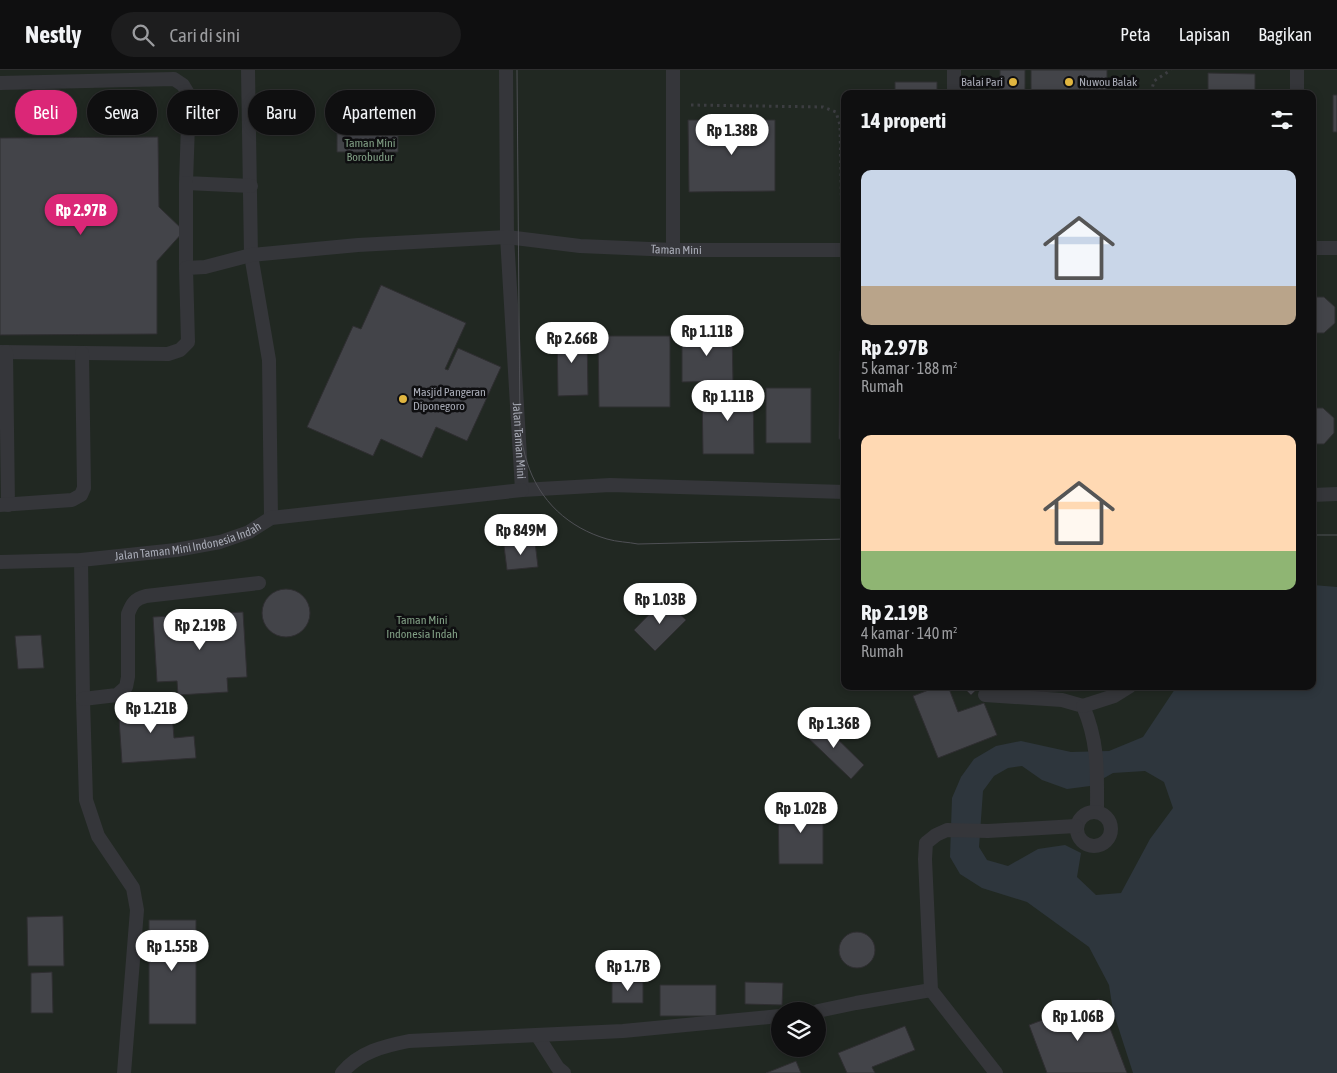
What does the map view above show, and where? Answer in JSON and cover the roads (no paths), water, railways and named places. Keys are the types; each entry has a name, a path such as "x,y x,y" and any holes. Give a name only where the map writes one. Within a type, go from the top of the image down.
{"lane":[{"path":"248,70 251,255 270,360 271,518"},
{"name":"Jalan Taman Mini","path":"506,70 507,238 522,490 610,485 841,492"},
{"path":"672,70 673,250"},
{"path":"954,70 954,90"},
{"path":"1297,70 1297,90"},
{"path":"0,83 174,79 183,85 189,94 186,184 188,342 180,350 168,354 3,352 4,505 72,500 81,495 84,488 82,353"},
{"path":"186,184 251,186"},
{"name":"Taman Mini","path":"186,268 205,267 251,255 358,245 507,238 580,246 673,250 841,250"},
{"path":"1316,248 1337,248"},
{"name":"Jalan Taman Mini Indonesia Indah","path":"0,562 81,560 176,550 220,542 249,532 271,518 522,490"},
{"path":"1316,495 1337,494"},
{"path":"81,560 86,800 98,836 120,872 133,888 137,910 124,1073"},
{"path":"83,699 117,695 126,687 128,677 128,614 132,604 137,599 146,596 259,583"},
{"path":"985,695 1062,700 1083,706 1114,696 1124,690"},
{"path":"1083,706 1091,724 1096,750 1096,812"},
{"path":"1096,812 1105,816 1110,823 1111,832 1107,840 1100,846 1091,846 1083,843 1077,836 1076,826 1080,818 1088,813 1096,812"},
{"path":"996,1073 932,990 924,859 926,843 936,835 948,830 988,831 1076,826"},
{"path":"826,1009 932,990"},
{"path":"342,1073 358,1058 379,1048 409,1041 623,1031 771,1017"},
{"path":"536,1035 558,1068 564,1073"}],"tram line":[{"path":"517,70 520,432 527,462 539,489 557,511 568,520 593,534 615,541 638,544 841,539"},
{"path":"1316,535 1337,535"}],"place":[{"name":"Balai Pari","path":"1013,82"},
{"name":"Nuwou Balak","path":"1069,82"},
{"name":"Masjid Pangeran Diponegoro","path":"403,399"}],"park label":[{"name":"Taman Mini Borobudur","path":"370,150"},
{"name":"Taman Mini Indonesia Indah","path":"422,627"}]}
